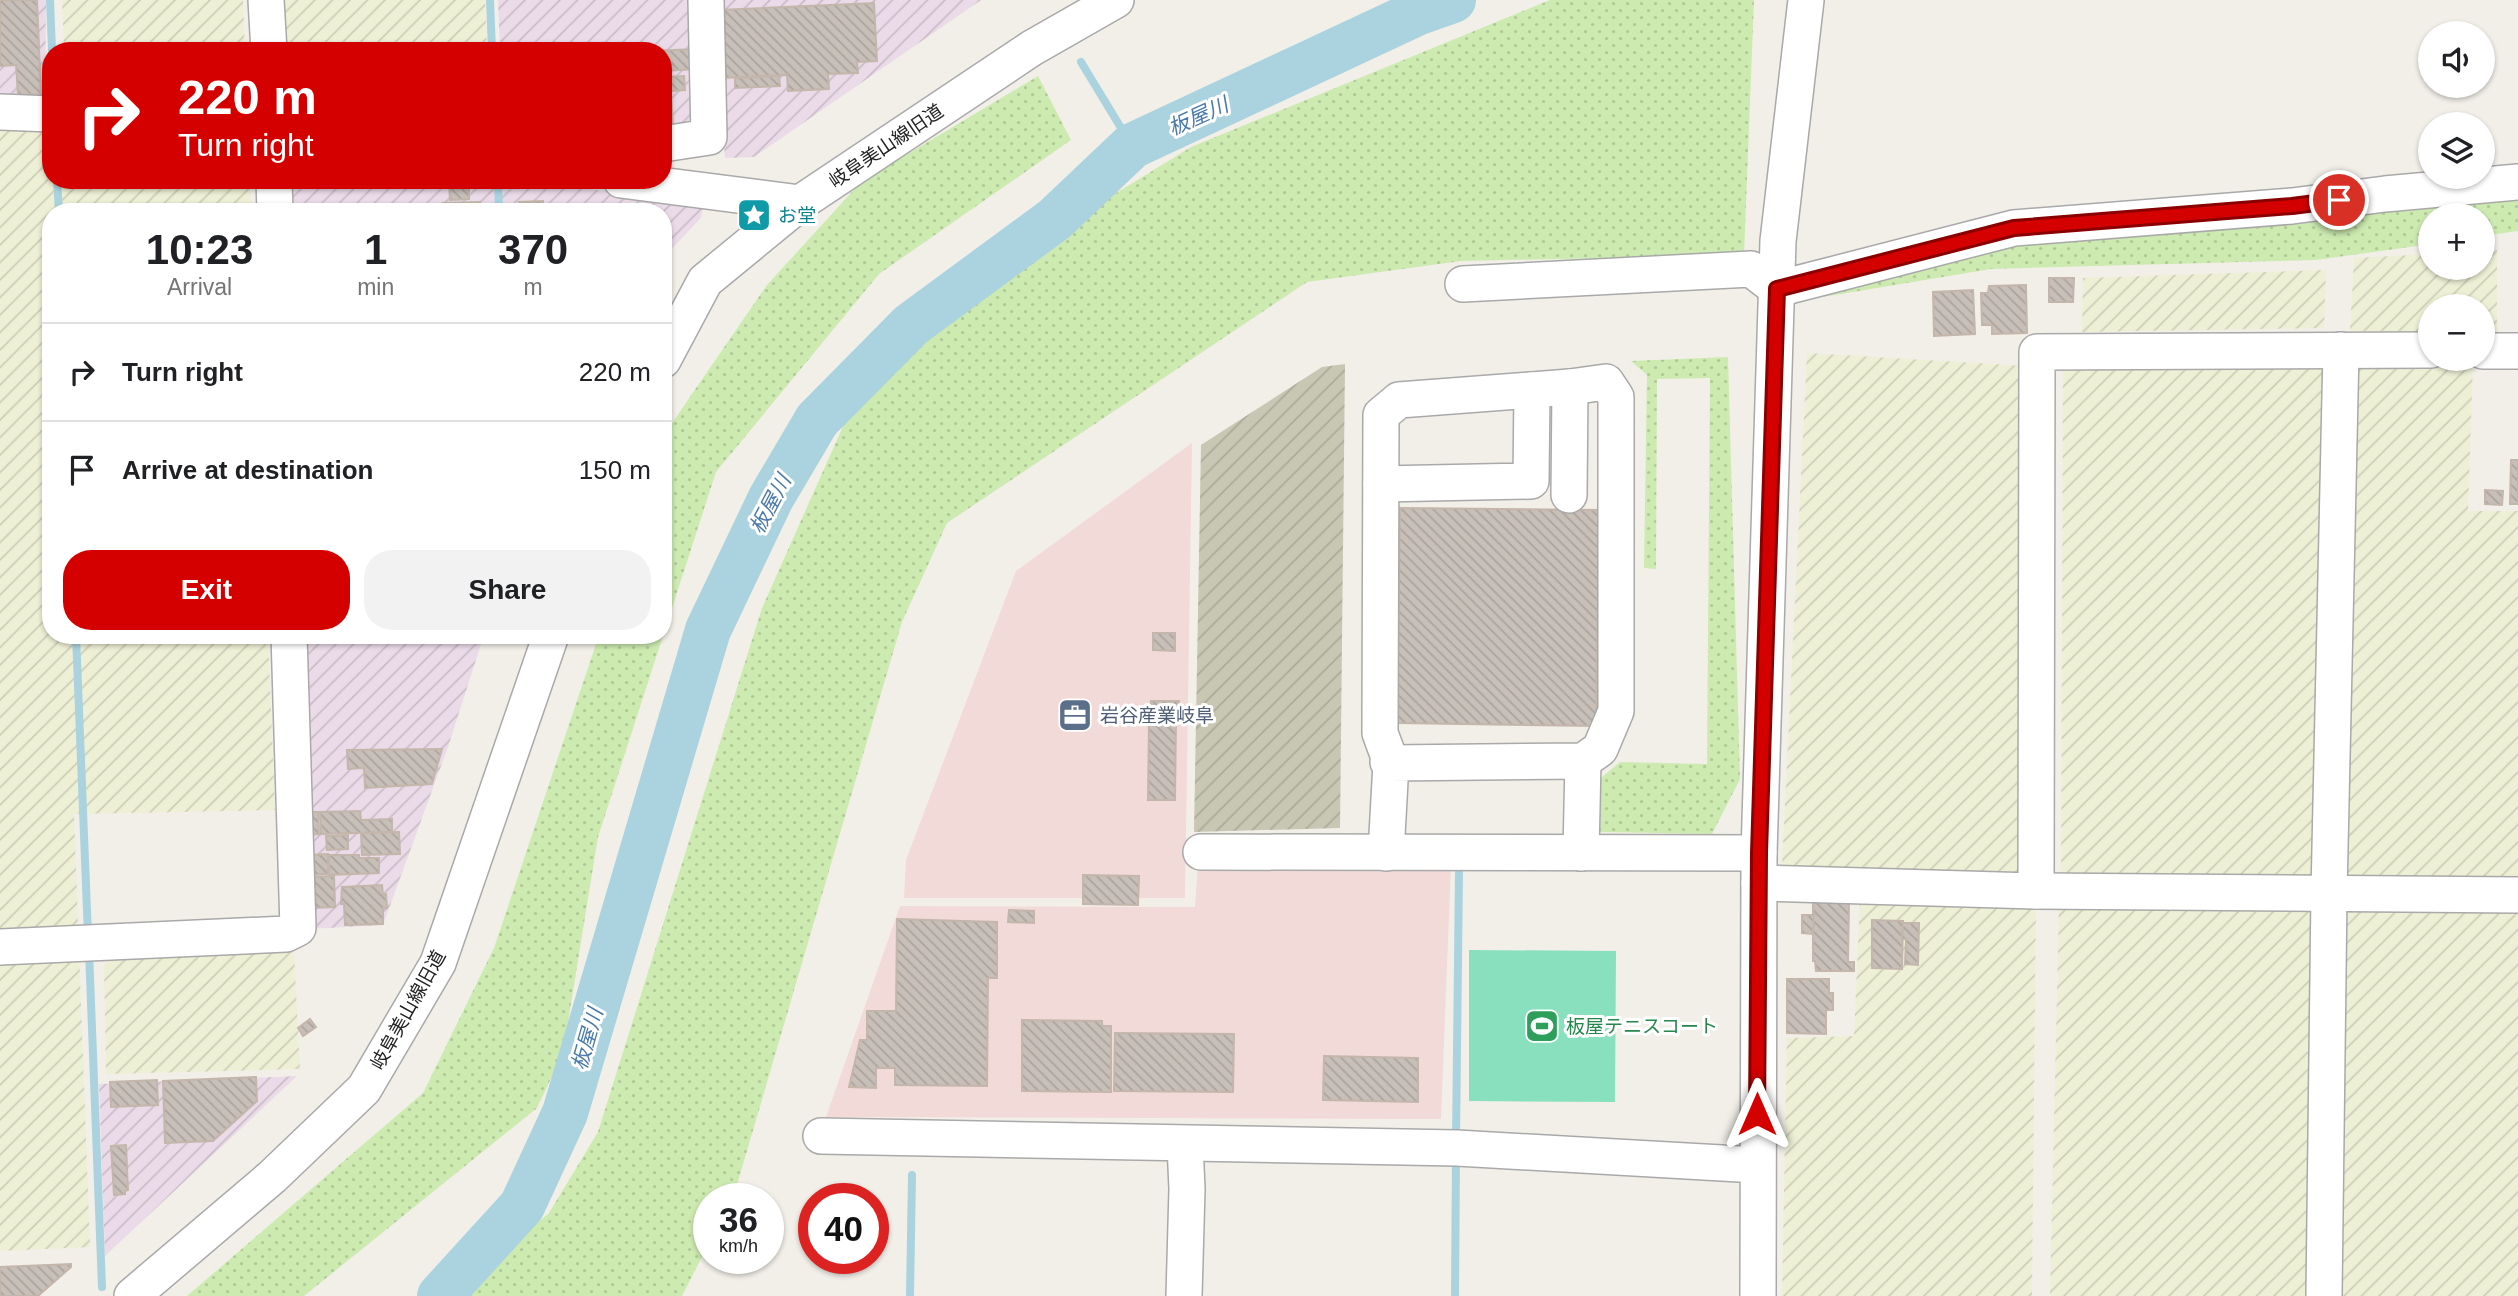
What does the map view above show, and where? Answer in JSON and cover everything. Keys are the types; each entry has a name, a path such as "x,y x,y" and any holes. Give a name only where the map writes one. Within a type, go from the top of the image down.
{"street":[{"path":"266,0 268,42"},
{"path":"672,143 709,137 706,0"},
{"name":"岐阜美山線旧道","path":"672,343 705,281 800,203 1032,48 1116,0"},
{"path":"1758,1296 1759,868 1778,241 1806,0"},
{"path":"0,112 42,114"},
{"path":"1777,289 2014,228 2292,206 2385,194 2518,182"},
{"path":"672,187 800,203"},
{"path":"1463,284 1751,269 1777,289"},
{"path":"2324,1296 2329,893 2341,350"},
{"path":"2036,891 2037,352 2418,351"},
{"path":"2495,351 2518,351"},
{"path":"1386,853 1390,763 1380,733 1381,415 1399,400 1606,382 1616,397 1616,711 1600,749 1583,761 1390,763"},
{"path":"1569,495 1570,387"},
{"path":"1381,484 1531,481 1532,390"},
{"path":"0,947 286,934 298,928 289,644"},
{"name":"岐阜美山線旧道","path":"132,1296 271,1177 364,1089 438,963 548,644"},
{"path":"1581,853 1583,761"},
{"path":"1201,852 1581,853 2036,891 2518,895"},
{"path":"821,1136 1457,1149 1757,1165"},
{"path":"1184,1296 1187,1189 1185,1144"}],"shaded area":[{"path":"0,0 46,0 46,42 42,42 42,102 0,99"},
{"path":"62,0 243,0 245,42 64,42"},
{"path":"277,0 485,0 487,42 279,42"},
{"path":"498,0 981,0 754,157 725,158 723,128 672,130 672,42 500,42"},
{"path":"0,130 42,132 42,189 250,189 251,203 42,203 42,644 268,644 275,810 74,814 90,1247 0,1251"},
{"path":"280,189 588,189 704,203 701,218 672,249 672,203 281,203"},
{"path":"2495,250 2497,332 2495,294 2418,294 2418,332 2350,331 2354,258 2418,255 2418,280 2495,280"},
{"path":"2326,270 2324,328 2082,332 2083,278"},
{"path":"1807,353 2026,366 2029,874 1782,866"},
{"path":"2324,359 2314,879 2061,882 2063,363"},
{"path":"2363,359 2418,360 2418,371 2473,371 2468,511 2518,511 2518,885 2336,884 2349,376"},
{"path":"1345,364 1340,828 1194,832 1201,445 1322,367"},
{"name":"岩谷産業岐阜","path":"1192,443 1185,898 904,898 906,860 1016,571"},
{"path":"300,644 481,644 448,747 383,925 310,929"},
{"path":"1198,863 1451,864 1441,1119 826,1117 900,906 1195,907"},
{"path":"1860,900 2036,900 2032,1296 1782,1296 1787,1038 1854,1036"},
{"path":"2059,901 2318,907 2309,1296 2050,1296"},
{"path":"2345,905 2518,909 2518,1296 2338,1296"},
{"path":"294,952 300,1069 106,1074 104,966 112,956"},
{"path":"297,1076 105,1256 99,1084"}],"green space":[{"path":"1550,0 1754,0 1744,255 1461,261 1307,282 947,523 902,622 738,1183 693,1183 693,1274 682,1296 452,1296 549,1213 598,1132 762,608 845,422 918,342 1100,203 1191,147"},
{"path":"1038,76 1071,140 879,274 716,472 672,608 672,423 767,285 861,182"},
{"path":"2518,191 2518,231 2495,234 2495,203 2418,203 2418,246 2316,260 1991,269 1823,297 1852,276 2011,242"},
{"path":"1728,357 1740,779 1712,834 1600,832 1601,778 1620,762 1707,764 1710,378 1657,379 1656,569 1644,568 1647,375 1631,361"},
{"path":"596,644 660,644 598,837 563,1053 537,1108 304,1296 187,1296 423,1093 494,948"},
{"name":"板屋テニスコート","path":"1469,950 1616,951 1615,1102 1469,1101"}],"building":[{"path":"0,0 37,0 41,94 18,95 16,65 0,66"},
{"path":"874,3 877,61 857,62 858,73 828,74 829,89 788,91 787,75 723,78 720,10"},
{"path":"696,49 697,69 672,70 672,50"},
{"path":"684,76 685,90 672,91 672,77"},
{"path":"779,76 780,86 735,88 735,78"},
{"path":"449,189 469,189 469,199 450,200"},
{"path":"543,201 543,203 519,202"},
{"path":"2049,278 2074,278 2073,302 2049,302"},
{"path":"2026,285 2027,333 1992,334 1992,325 1982,325 1981,293 1988,293 1989,286"},
{"path":"1973,290 1975,334 1934,336 1933,292"},
{"path":"2511,460 2518,460 2518,504 2510,504"},
{"path":"2485,490 2503,491 2502,505 2485,504"},
{"path":"1400,508 1599,510 1596,726 1397,723"},
{"path":"1153,633 1175,633 1175,651 1153,650"},
{"path":"1151,701 1179,701 1178,709 1150,709"},
{"path":"1149,719 1176,719 1175,800 1148,800"},
{"path":"442,749 432,784 365,788 364,768 348,769 347,750"},
{"path":"360,811 361,820 392,819 392,832 321,834 320,812"},
{"path":"309,812 318,812 319,834 309,835"},
{"path":"399,832 400,854 362,855 361,833"},
{"path":"348,835 348,849 327,850 326,836"},
{"path":"328,854 328,874 309,875 309,855"},
{"path":"329,855 379,858 379,873 329,875"},
{"path":"1083,875 1139,876 1138,905 1083,904"},
{"path":"334,876 335,907 312,908 311,877"},
{"path":"382,885 387,908 383,908 383,924 345,925 344,904 341,904 342,887"},
{"path":"1813,901 1849,901 1848,962 1854,962 1854,971 1816,971 1813,961"},
{"path":"1009,910 1034,911 1034,923 1008,922"},
{"path":"1802,915 1814,915 1813,934 1802,933"},
{"path":"897,919 997,922 997,978 988,978 987,1086 895,1085 895,1068 876,1068 876,1088 849,1087 860,1040 867,1040 867,1011 896,1011"},
{"path":"1872,920 1903,921 1902,969 1872,968"},
{"path":"1903,923 1919,923 1918,965 1905,964 1906,939 1902,939"},
{"path":"1787,979 1829,979 1829,993 1833,993 1833,1010 1826,1010 1826,1034 1787,1033"},
{"path":"310,1019 316,1027 303,1036 298,1028"},
{"path":"1022,1020 1102,1021 1102,1026 1111,1026 1111,1092 1022,1091"},
{"path":"1115,1033 1234,1034 1233,1092 1114,1091"},
{"path":"1324,1056 1418,1058 1418,1102 1323,1100"},
{"path":"256,1077 257,1101 213,1141 165,1143 163,1081"},
{"path":"157,1080 158,1105 111,1107 110,1082"},
{"path":"126,1145 128,1190 125,1194 114,1195 111,1146"},
{"path":"71,1264 71,1267 38,1296 0,1296 0,1267"}],"waterway":[{"path":"50,0 52,42"},
{"path":"490,0 492,42"},
{"name":"板屋川","path":"440,1296 522,1206 565,1113 708,630 771,498 817,420 911,325 1055,219 1132,146 1419,12 1453,0"},
{"path":"1081,62 1132,146"},
{"path":"58,189 58,203"},
{"path":"498,189 499,203"},
{"path":"76,644 88,935"},
{"path":"1456,1139 1459,873"},
{"path":"89,951 102,1287"},
{"path":"1455,1296 1456,1155"},
{"path":"910,1296 912,1175"}],"place":[{"name":"お堂","path":"754,215"},
{"name":"岩谷産業岐阜","path":"1075,715"},
{"name":"板屋テニスコート","path":"1542,1026"}],"route":[{"path":"1757,1114 1759,853 1777,289 2014,228 2339,200"}]}
